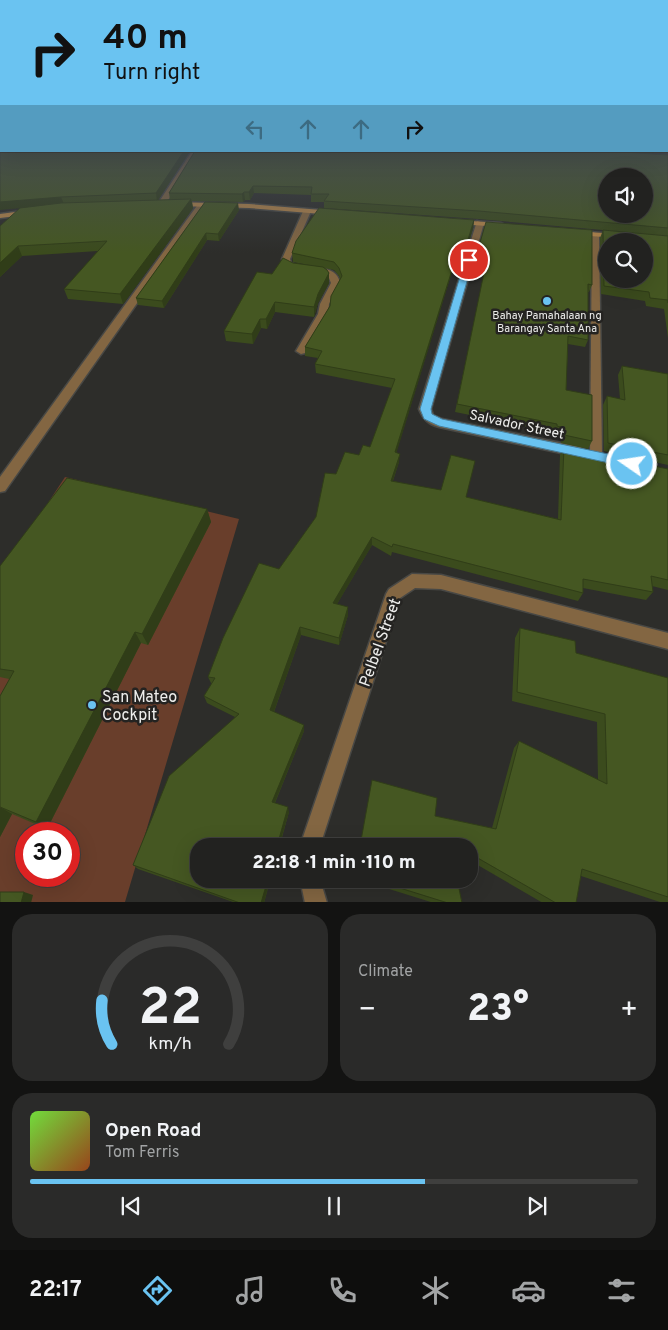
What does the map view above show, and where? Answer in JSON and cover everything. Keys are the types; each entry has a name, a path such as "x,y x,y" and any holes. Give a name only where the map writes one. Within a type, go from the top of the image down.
{"street":[{"path":"157,205 183,168"},
{"path":"157,205 202,205 345,213"},
{"path":"0,487 202,205"},
{"path":"301,351 324,312 324,303 333,292 335,282 334,278 328,273 296,270 287,264 286,258 307,210"},
{"path":"0,216 36,212"},
{"path":"452,221 509,226"},
{"name":"Salvador Street","path":"480,223 425,409 428,417 439,422 600,457 595,234"},
{"path":"566,232 598,234"},
{"name":"Pelbel Street","path":"313,838 394,594 412,581 441,582 668,640"},
{"path":"312,888 316,902"}],"shaded area":[{"name":"San Mateo Cockpit","path":"65,477 239,519 125,902 0,902 0,576"}],"building":[{"path":"0,168 173,168 156,193 0,202"},
{"path":"184,168 598,168 598,222 479,211 324,201 329,194 311,194 312,187 253,186 249,192 242,194 169,193"},
{"path":"653,168 668,168 668,228 612,223 653,223"},
{"path":"191,199 120,294 64,289 107,241 18,246 0,263 0,226 20,208 61,203"},
{"path":"205,202 238,203 218,234 206,233 162,301 136,298"},
{"path":"319,208 474,220 463,256 457,254 395,452 400,454 391,481 441,490 451,455 475,461 466,497 561,520 564,447 668,469 668,580 651,576 653,592 583,579 583,593 393,544 392,547 372,537 333,603 348,607 339,638 300,627 270,710 304,725 272,802 288,807 279,838 190,838 190,885 133,865 169,776 239,714 204,696 215,678 208,677 223,638 259,563 279,569 316,517 325,473 336,474 345,452 359,455 363,445 370,447 395,379 315,364 322,351 305,347 330,306 331,296 342,276 334,262 292,253 296,241"},
{"path":"486,222 592,230 592,285 588,284 588,340 568,336 566,390 592,395 592,441 564,435 564,428 557,426 557,424 457,404 486,263 475,260"},
{"path":"603,230 636,233 603,233"},
{"path":"653,235 668,236 668,300 650,298 649,292 619,288 653,288"},
{"path":"283,258 293,263 323,267 329,273 318,294 314,307 275,302 266,319 260,319 252,334 224,331 257,272 272,274"},
{"path":"622,366 668,374 668,455 608,443 607,396 625,400"},
{"path":"67,478 207,509 142,634 135,632 36,822 0,807 0,696 14,671 0,669 0,566"},
{"path":"520,628 575,641 576,653 668,678 668,897 582,869 576,902 554,902 478,858 478,838 361,838 372,780 437,798 435,816 496,829 519,741 607,784 605,714 517,692"},
{"path":"198,888 265,888 261,902 237,902"},
{"path":"400,888 459,888 462,902 445,902"},
{"path":"0,892 24,892 21,902 0,902"}],"place":[{"name":"Bahay Pamahalaan ng Barangay Santa Ana","path":"547,301"},
{"name":"San Mateo Cockpit","path":"92,705"}],"route":[{"path":"469,260 425,409 428,417 439,422 632,464"}]}
